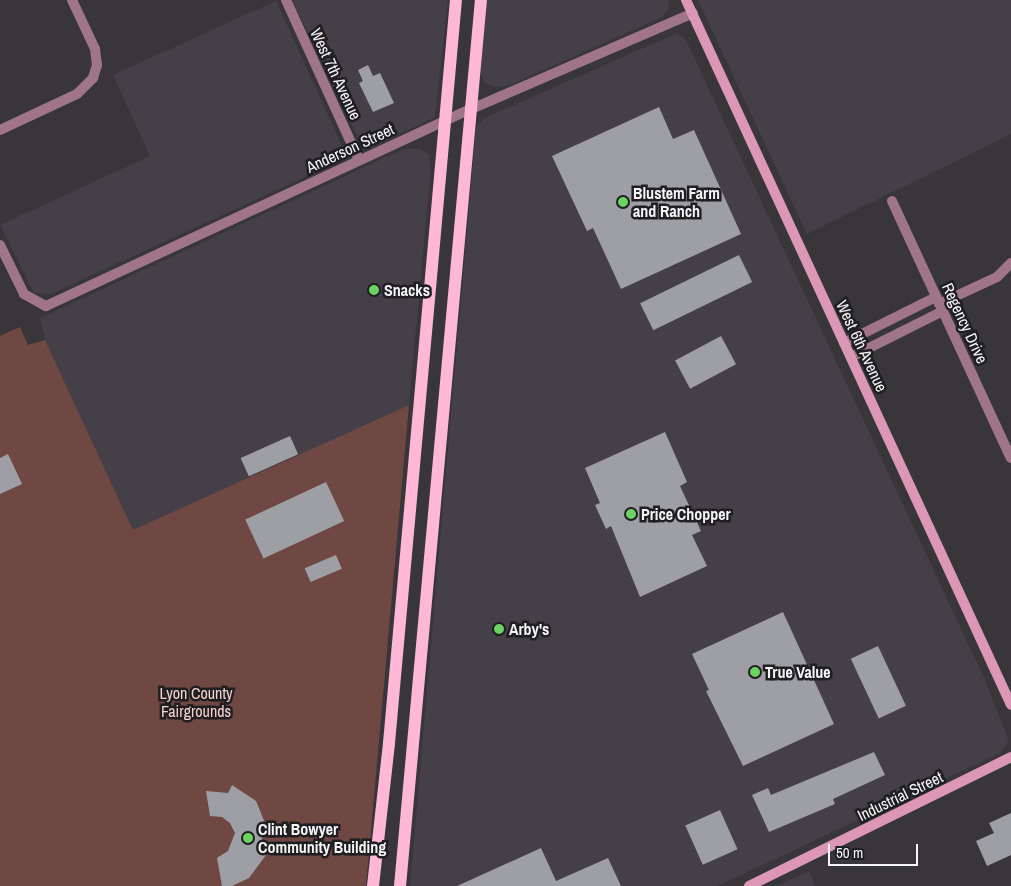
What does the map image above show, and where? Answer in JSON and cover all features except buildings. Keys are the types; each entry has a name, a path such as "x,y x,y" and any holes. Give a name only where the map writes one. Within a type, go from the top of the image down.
{"main road":[{"path":"372,886 389,743 443,122 456,0"},
{"path":"400,886 469,110 481,0"}],"street":[{"path":"0,130 77,94 92,78 97,65 94,49 72,0"},
{"name":"West 7th Avenue","path":"286,0 360,160"},
{"name":"West 6th Avenue","path":"686,0 1011,704"},
{"name":"Anderson Street","path":"0,245 24,294 46,306 469,110 693,13"},
{"name":"Regency Drive","path":"892,201 1011,458"},
{"path":"844,343 939,304 997,277 1011,263"},
{"path":"851,357 939,304"},
{"name":"Industrial Street","path":"748,886 1011,757"}],"shaded area":[{"path":"292,0 448,0 435,117 374,147 363,148"},
{"path":"486,0 668,0 669,8 662,17 508,86 494,87 484,82 479,68"},
{"path":"698,0 1011,0 1011,134 807,234"},
{"path":"276,1 343,148 344,159 51,294 34,293 0,225 150,156 113,75"},
{"path":"677,33 686,40 984,678 1009,741 1000,753 718,886 410,886 476,128 485,118"},
{"path":"419,148 429,155 431,168 409,405 133,531 45,340 40,318 401,150"},
{"path":"809,871 815,886 777,886"}],"green space":[{"name":"Lyon County Fairgrounds","path":"20,327 28,345 45,340 133,530 409,405 366,886 0,886 0,336"}],"place":[{"name":"Blustem Farm and Ranch","path":"623,202"},
{"name":"Snacks","path":"374,290"},
{"name":"Price Chopper","path":"631,514"},
{"name":"Arby's","path":"499,629"},
{"name":"True Value","path":"755,672"},
{"name":"Clint Bowyer Community Building","path":"248,838"}]}
